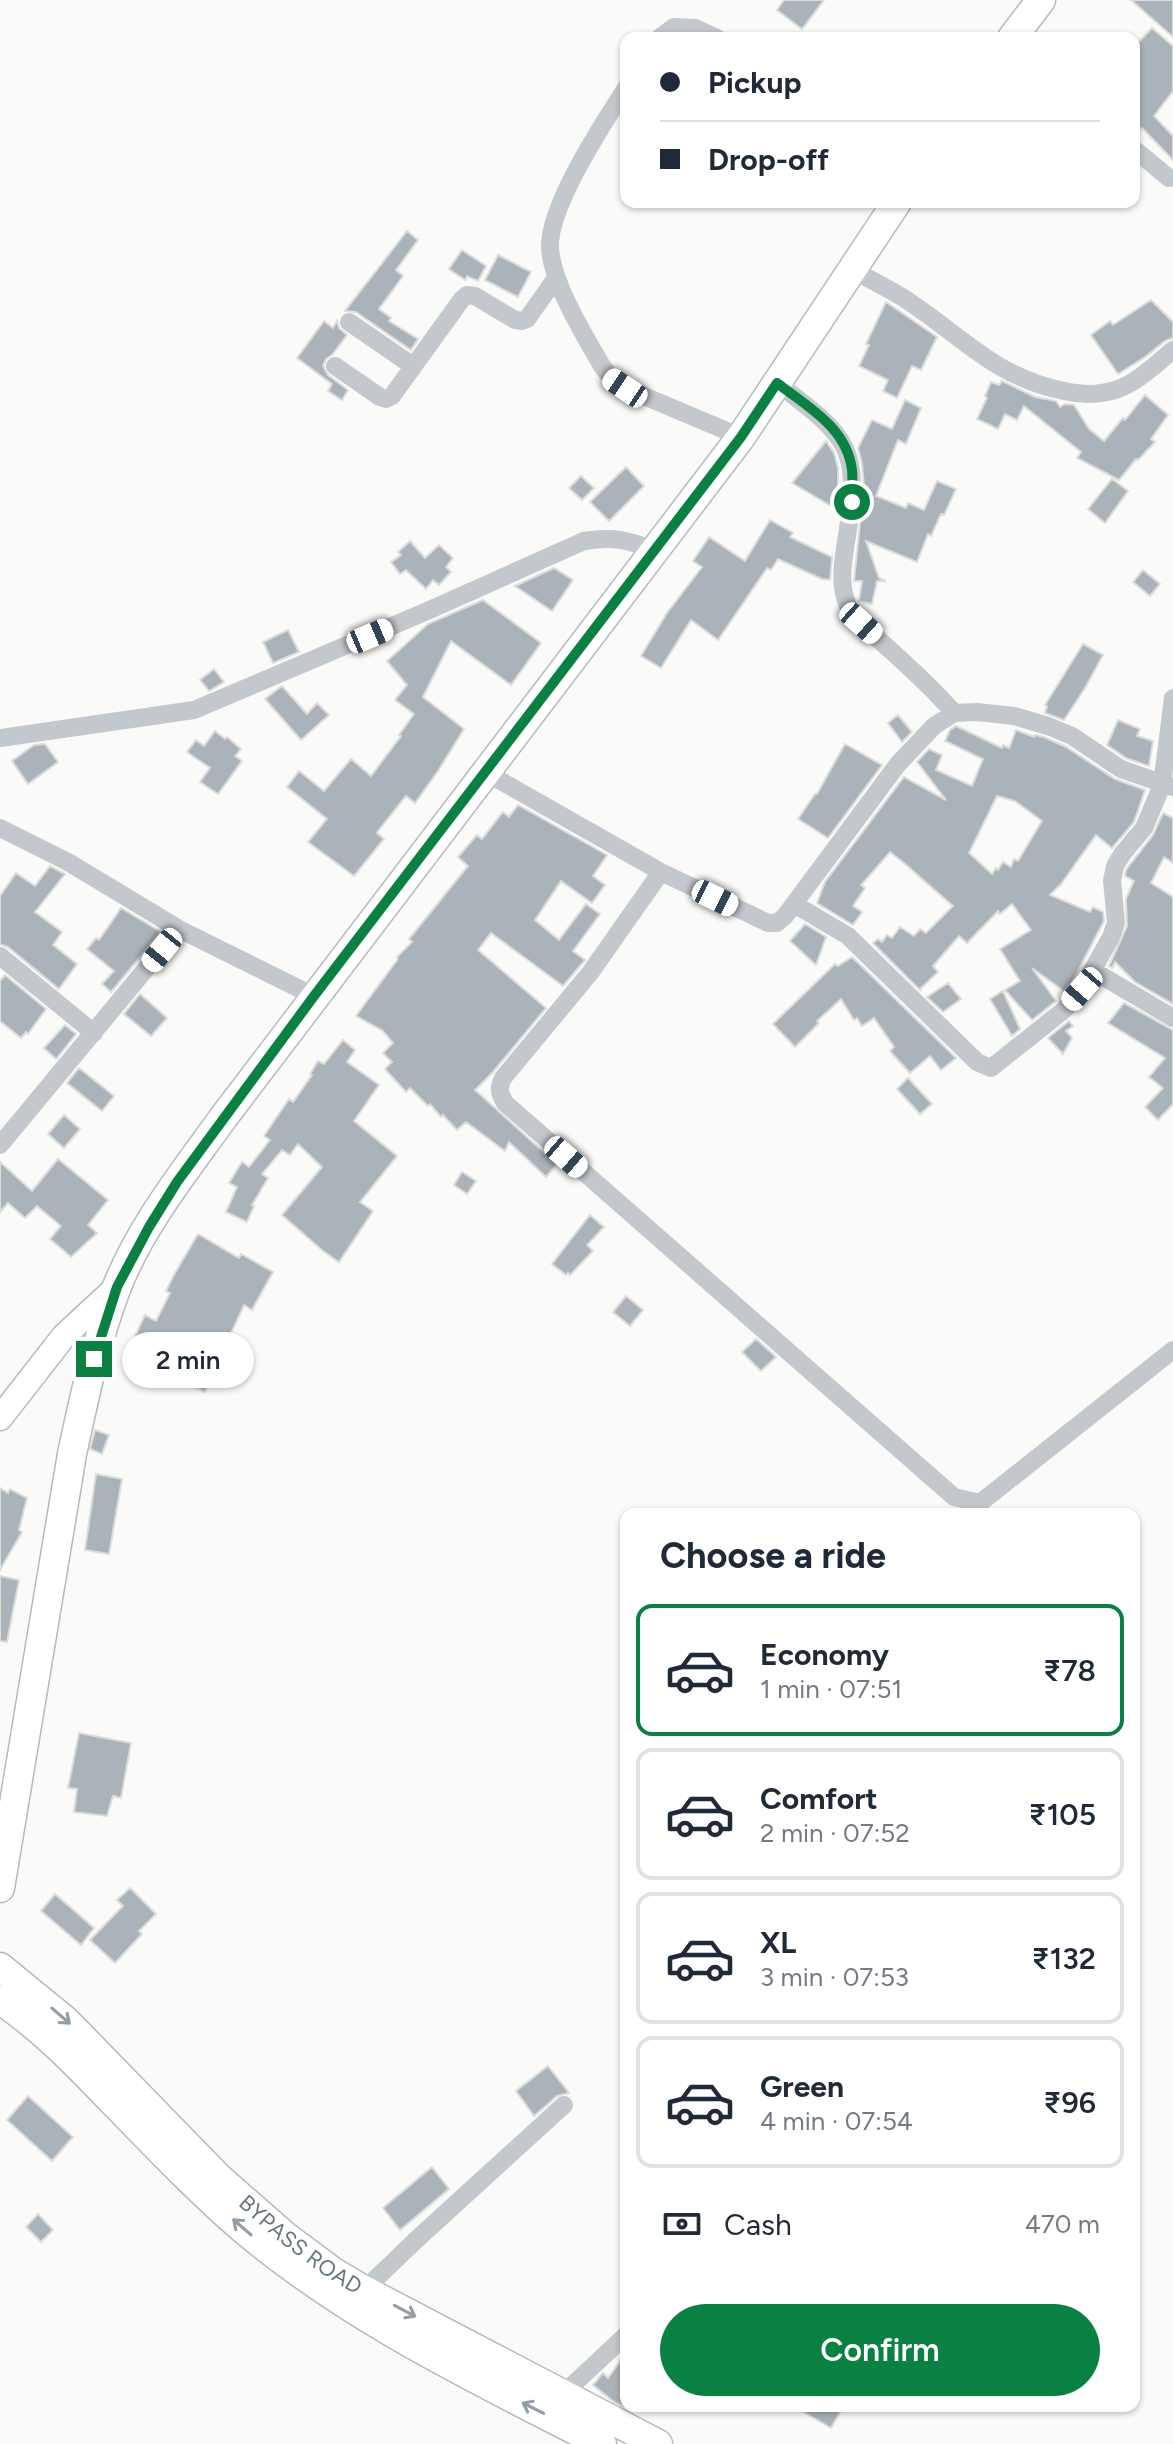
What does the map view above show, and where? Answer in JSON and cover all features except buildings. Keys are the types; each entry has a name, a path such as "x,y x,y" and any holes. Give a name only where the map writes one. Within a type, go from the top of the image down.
{"main road":[{"path":"1017,32 1041,0"},
{"path":"0,1888 72,1454 87,1383 117,1287 138,1246 177,1182 314,996 741,437 893,208"},
{"name":"BYPASS ROAD","path":"0,1967 66,2021 219,2178 285,2236 332,2271 658,2444"},
{"name":"BYPASS ROAD","path":"0,2000 66,2052 177,2167 242,2228 299,2274 399,2337 602,2444"}],"street":[{"path":"667,32 674,27 695,28 704,32"},
{"path":"620,97 588,148 553,223 550,248 556,278 602,366 612,379 625,388 741,437"},
{"path":"1140,154 1169,178"},
{"path":"853,270 910,302 987,360 1037,385 1071,393 1098,394 1121,389 1173,350"},
{"path":"335,366 386,399 392,396 467,295 475,296 515,320 522,321 527,319 556,278"},
{"path":"349,322 413,366"},
{"path":"777,383 835,430 846,447 852,470 852,502 842,586 847,605 861,623 940,696 954,713"},
{"path":"0,738 194,710 584,541 607,537 624,539 654,550"},
{"path":"794,904 848,936 910,999 984,1067 991,1068 1064,1010 1082,989 1111,937 1116,923 1112,881 1115,866 1144,828 1168,786 1173,698"},
{"path":"485,772 661,872 768,923 777,923 794,904 898,764 934,726 954,713 1014,716 1048,726 1072,736 1121,769 1168,786"},
{"path":"0,828 68,862 179,929 314,996"},
{"path":"661,872 590,973 503,1078 499,1086 505,1103 954,1497 980,1503 1173,1350"},
{"path":"0,1145 179,929"},
{"path":"0,956 94,1033"},
{"path":"1092,970 1173,1018"},
{"path":"0,1418 64,1336 117,1287"},
{"path":"364,2290 564,2105"},
{"path":"562,2395 620,2341"}],"route":[{"path":"94,1359 117,1287 177,1182 314,996 741,437 777,383 835,430 846,447 852,470 852,502"}]}
